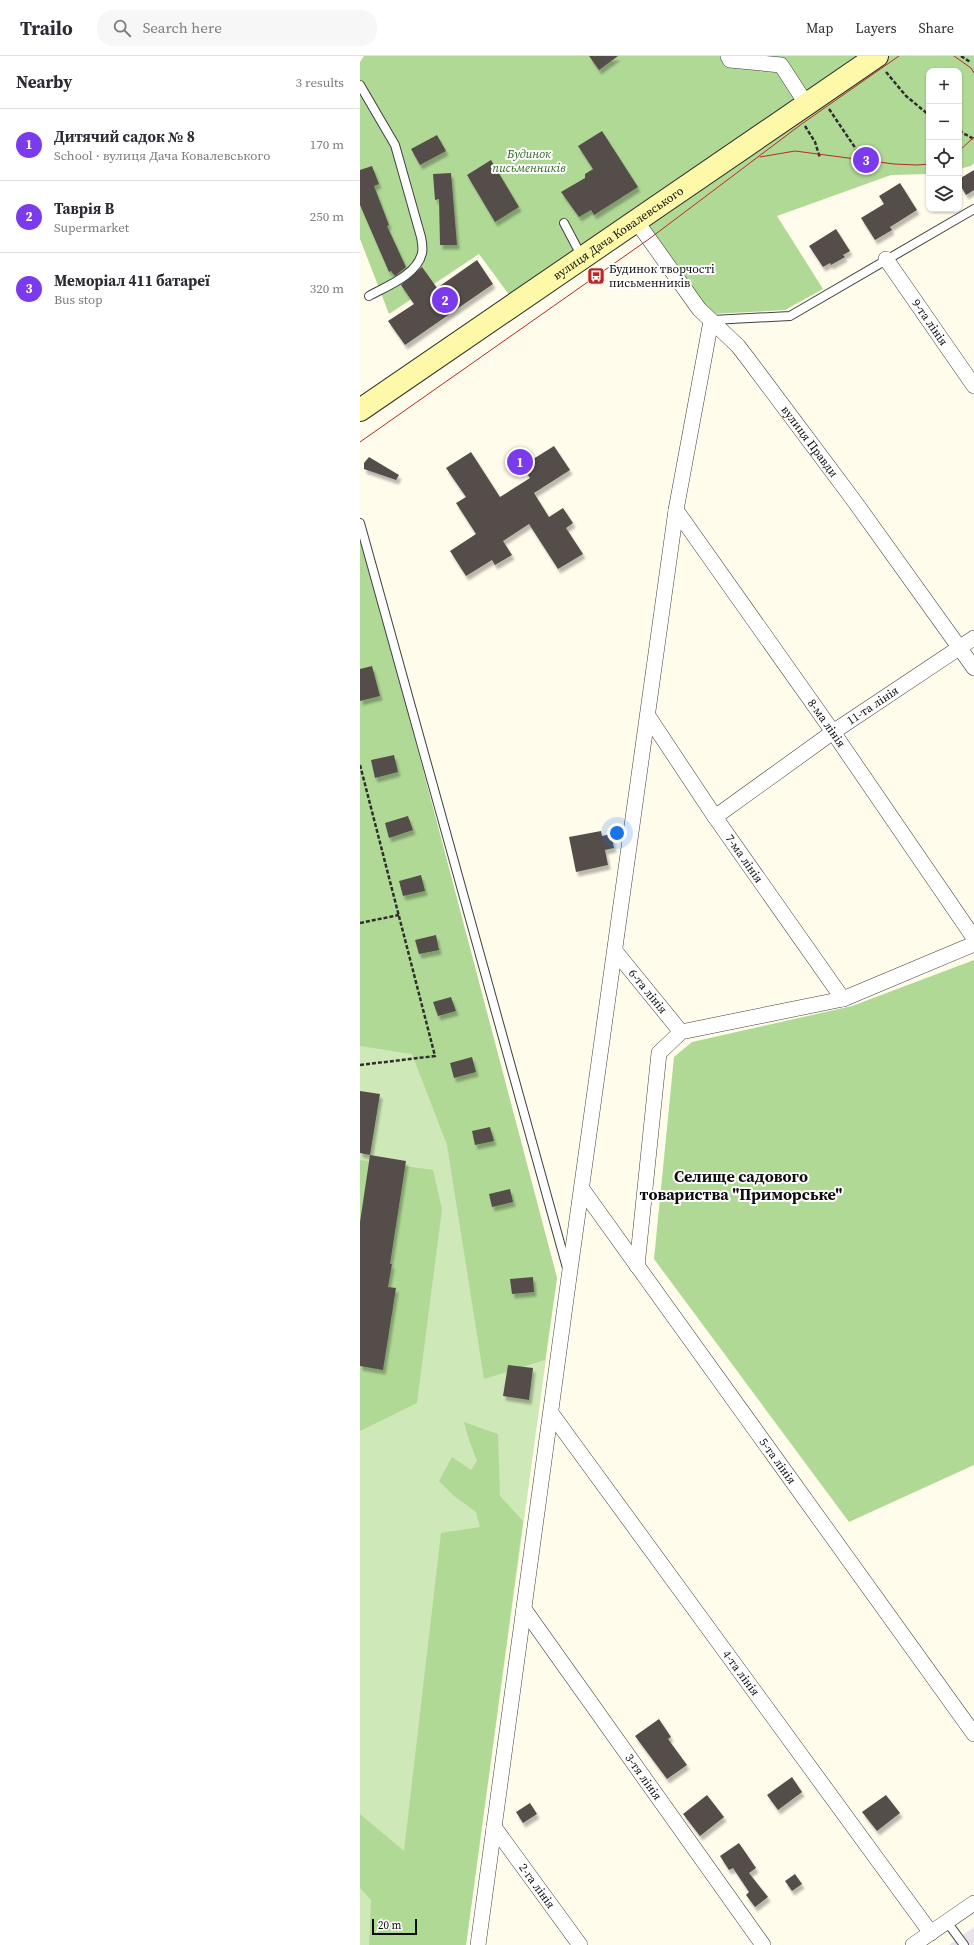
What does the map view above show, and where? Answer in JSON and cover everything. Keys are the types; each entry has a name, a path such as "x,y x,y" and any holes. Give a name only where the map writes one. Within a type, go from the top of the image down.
{"street":[{"path":"728,56 730,60 781,65 807,105"},
{"name":"вулиця Дача Ковалевського","path":"360,410 876,57"},
{"name":"вулиця Правди","path":"636,222 699,309 738,346 748,359 855,502 974,668"},
{"name":"9-та лінія","path":"886,259 974,386"},
{"path":"478,1945 676,510 711,320"},
{"name":"8-ма лінія","path":"676,510 833,732 974,938"},
{"name":"11-та лінія","path":"715,817 833,732 974,638"},
{"name":"7-ма лінія","path":"648,716 715,817 843,998"},
{"path":"637,1266 659,1053 681,1032 843,998 974,944"},
{"name":"6-та лінія","path":"615,951 681,1032"},
{"name":"5-та лінія","path":"582,1188 974,1734"},
{"name":"4-та лінія","path":"551,1413 931,1933"},
{"name":"3-тя лінія","path":"524,1609 763,1945"},
{"name":"2-га лінія","path":"494,1828 580,1945"},
{"path":"913,1945 974,1903"}],"lane":[{"path":"360,85 395,145 422,245 422,253 414,267 401,278 369,296"},
{"path":"711,320 790,316 974,209"},
{"path":"564,223 582,258"},
{"path":"360,522 569,1277"},
{"path":"947,1922 964,1945"}],"path":[{"path":"961,56 970,62"},
{"path":"876,57 906,96 926,112"},
{"path":"820,158 807,105 830,111 856,149 856,162"},
{"path":"962,133 974,139"},
{"path":"360,766 435,1056 360,1065"},
{"path":"360,923 399,915"}],"shaded area":[{"path":"974,1927 974,1945 949,1945"}],"green space":[{"name":"Будинок письменників","path":"364,56 867,56 513,300 479,254 389,314 360,239 360,62"},
{"path":"886,56 974,56 974,163 971,166 962,168 962,68 926,68 926,174 891,175 777,216 823,289 785,310 712,314 644,224"},
{"path":"360,531 557,1278 466,1945 360,1945"},
{"path":"360,531 557,1278 545,1360 484,1379 447,1145 412,1054 360,1046"},
{"path":"974,960 974,1465 849,1522 654,1259 674,1057 692,1042 852,1006"},
{"path":"360,1160 433,1170 442,1209 417,1403 360,1431"},
{"path":"464,1422 498,1434 500,1496 523,1521 466,1945 369,1945 371,1900 360,1888 360,1814 404,1851 441,1533 480,1527 476,1512 454,1496 439,1481 452,1457 471,1470 477,1461"}],"building":[{"path":"589,56 618,56 599,70"},
{"path":"602,131 638,187 594,215 591,210 579,217 561,192 585,178 585,174 593,169 578,146"},
{"path":"437,135 446,151 420,165 411,149"},
{"path":"491,160 519,207 495,222 467,175"},
{"path":"372,166 379,184 374,186 389,225 387,226 406,267 395,276 391,271 389,272 360,205 360,170"},
{"path":"974,170 974,190 966,195 962,188 962,177"},
{"path":"451,173 457,245 440,245 439,199 435,200 433,174"},
{"path":"900,183 917,210 890,227 892,230 875,240 861,218 884,204 879,196"},
{"path":"836,229 850,251 843,255 845,257 831,265 830,263 823,267 809,246"},
{"path":"477,260 493,284 405,345 388,321 414,304 401,285 422,267 437,288"},
{"path":"554,446 570,470 534,493 549,517 563,508 573,523 566,528 583,554 558,569 529,524 503,541 512,555 495,565 492,560 466,576 450,551 476,534 456,503 466,497 446,468 471,452 500,497 530,478 522,466"},
{"path":"369,457 399,475 396,480 364,469 364,463"},
{"path":"372,666 380,696 360,701 360,669"},
{"path":"394,755 398,772 375,778 371,760"},
{"path":"408,816 413,830 389,838 385,823"},
{"path":"601,831 602,836 611,834 614,848 605,850 608,865 576,872 569,837"},
{"path":"421,875 425,891 403,896 399,881"},
{"path":"436,935 439,950 419,954 415,940"},
{"path":"451,997 456,1011 438,1016 433,1002"},
{"path":"472,1057 476,1072 454,1078 450,1063"},
{"path":"360,1091 380,1094 370,1155 360,1153"},
{"path":"490,1127 494,1141 475,1145 472,1131"},
{"path":"370,1155 406,1161 390,1264 392,1264 388,1287 396,1288 383,1370 360,1366 360,1222"},
{"path":"510,1189 513,1202 492,1207 489,1194"},
{"path":"533,1277 534,1292 512,1294 510,1279"},
{"path":"508,1365 533,1368 529,1400 503,1396"},
{"path":"659,1719 671,1737 668,1739 687,1765 667,1779 635,1736"},
{"path":"792,1777 802,1792 778,1810 767,1795"},
{"path":"707,1795 724,1817 700,1836 683,1814"},
{"path":"886,1795 900,1813 877,1831 862,1812"},
{"path":"530,1803 537,1814 523,1823 516,1812"},
{"path":"739,1843 756,1868 749,1873 768,1897 755,1907 746,1895 749,1892 733,1868 729,1870 720,1856"},
{"path":"795,1874 802,1884 792,1891 785,1881"}],"tram line":[{"path":"360,442 649,239 803,123 899,56"},
{"path":"954,56 971,68 974,73"},
{"path":"962,148 974,137"},
{"path":"760,157 795,151 894,164 926,164"}],"place":[{"name":"Меморіал 411 батареї","path":"866,160"},
{"name":"Будинок творчості письменників","path":"596,276"},
{"name":"Таврія В","path":"445,300"},
{"name":"Дитячий садок № 8","path":"520,462"}],"district":[{"name":"Селище садового товариства \"Приморське\"","path":"741,1185"}]}
